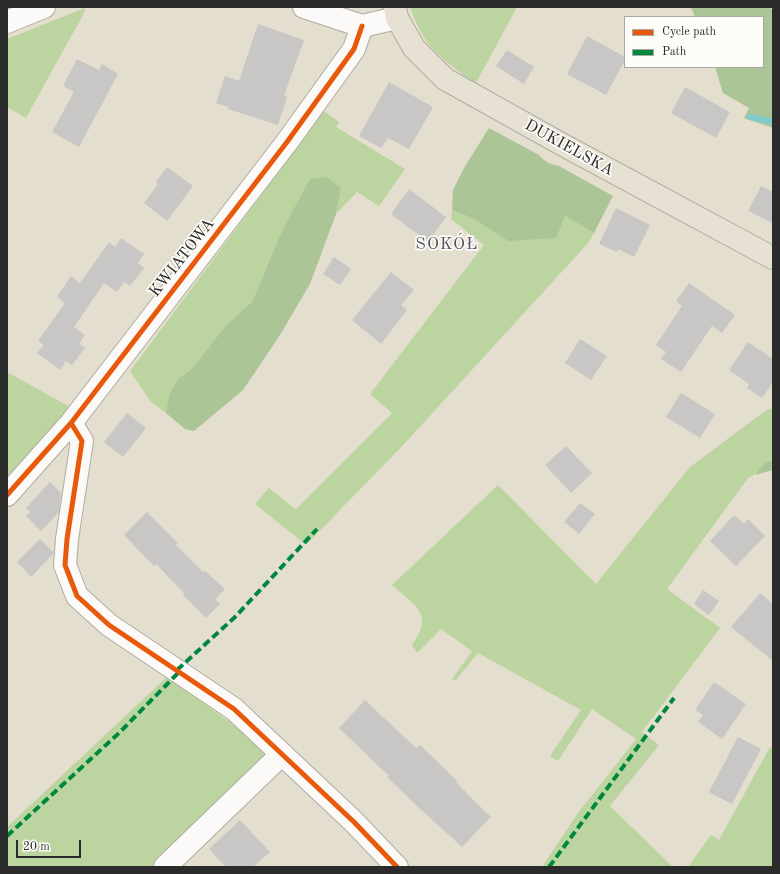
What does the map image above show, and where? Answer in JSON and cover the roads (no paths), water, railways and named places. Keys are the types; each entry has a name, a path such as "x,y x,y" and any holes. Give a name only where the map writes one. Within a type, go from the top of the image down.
{"main road":[{"name":"DUKIELSKA","path":"396,13 414,48 445,79 565,146 773,258"}],"street":[{"path":"7,22 44,7"},
{"path":"304,7 362,26 396,13"},
{"name":"KWIATOWA","path":"7,495 71,423 325,91 354,49 362,26"},
{"path":"71,423 82,441 67,539 66,565 77,596 109,625 234,709 354,822 397,867"},
{"path":"165,867 282,754"}],"waterway":[{"path":"750,117 773,122"}],"district":[{"name":"SOKÓŁ","path":"447,245"}]}
